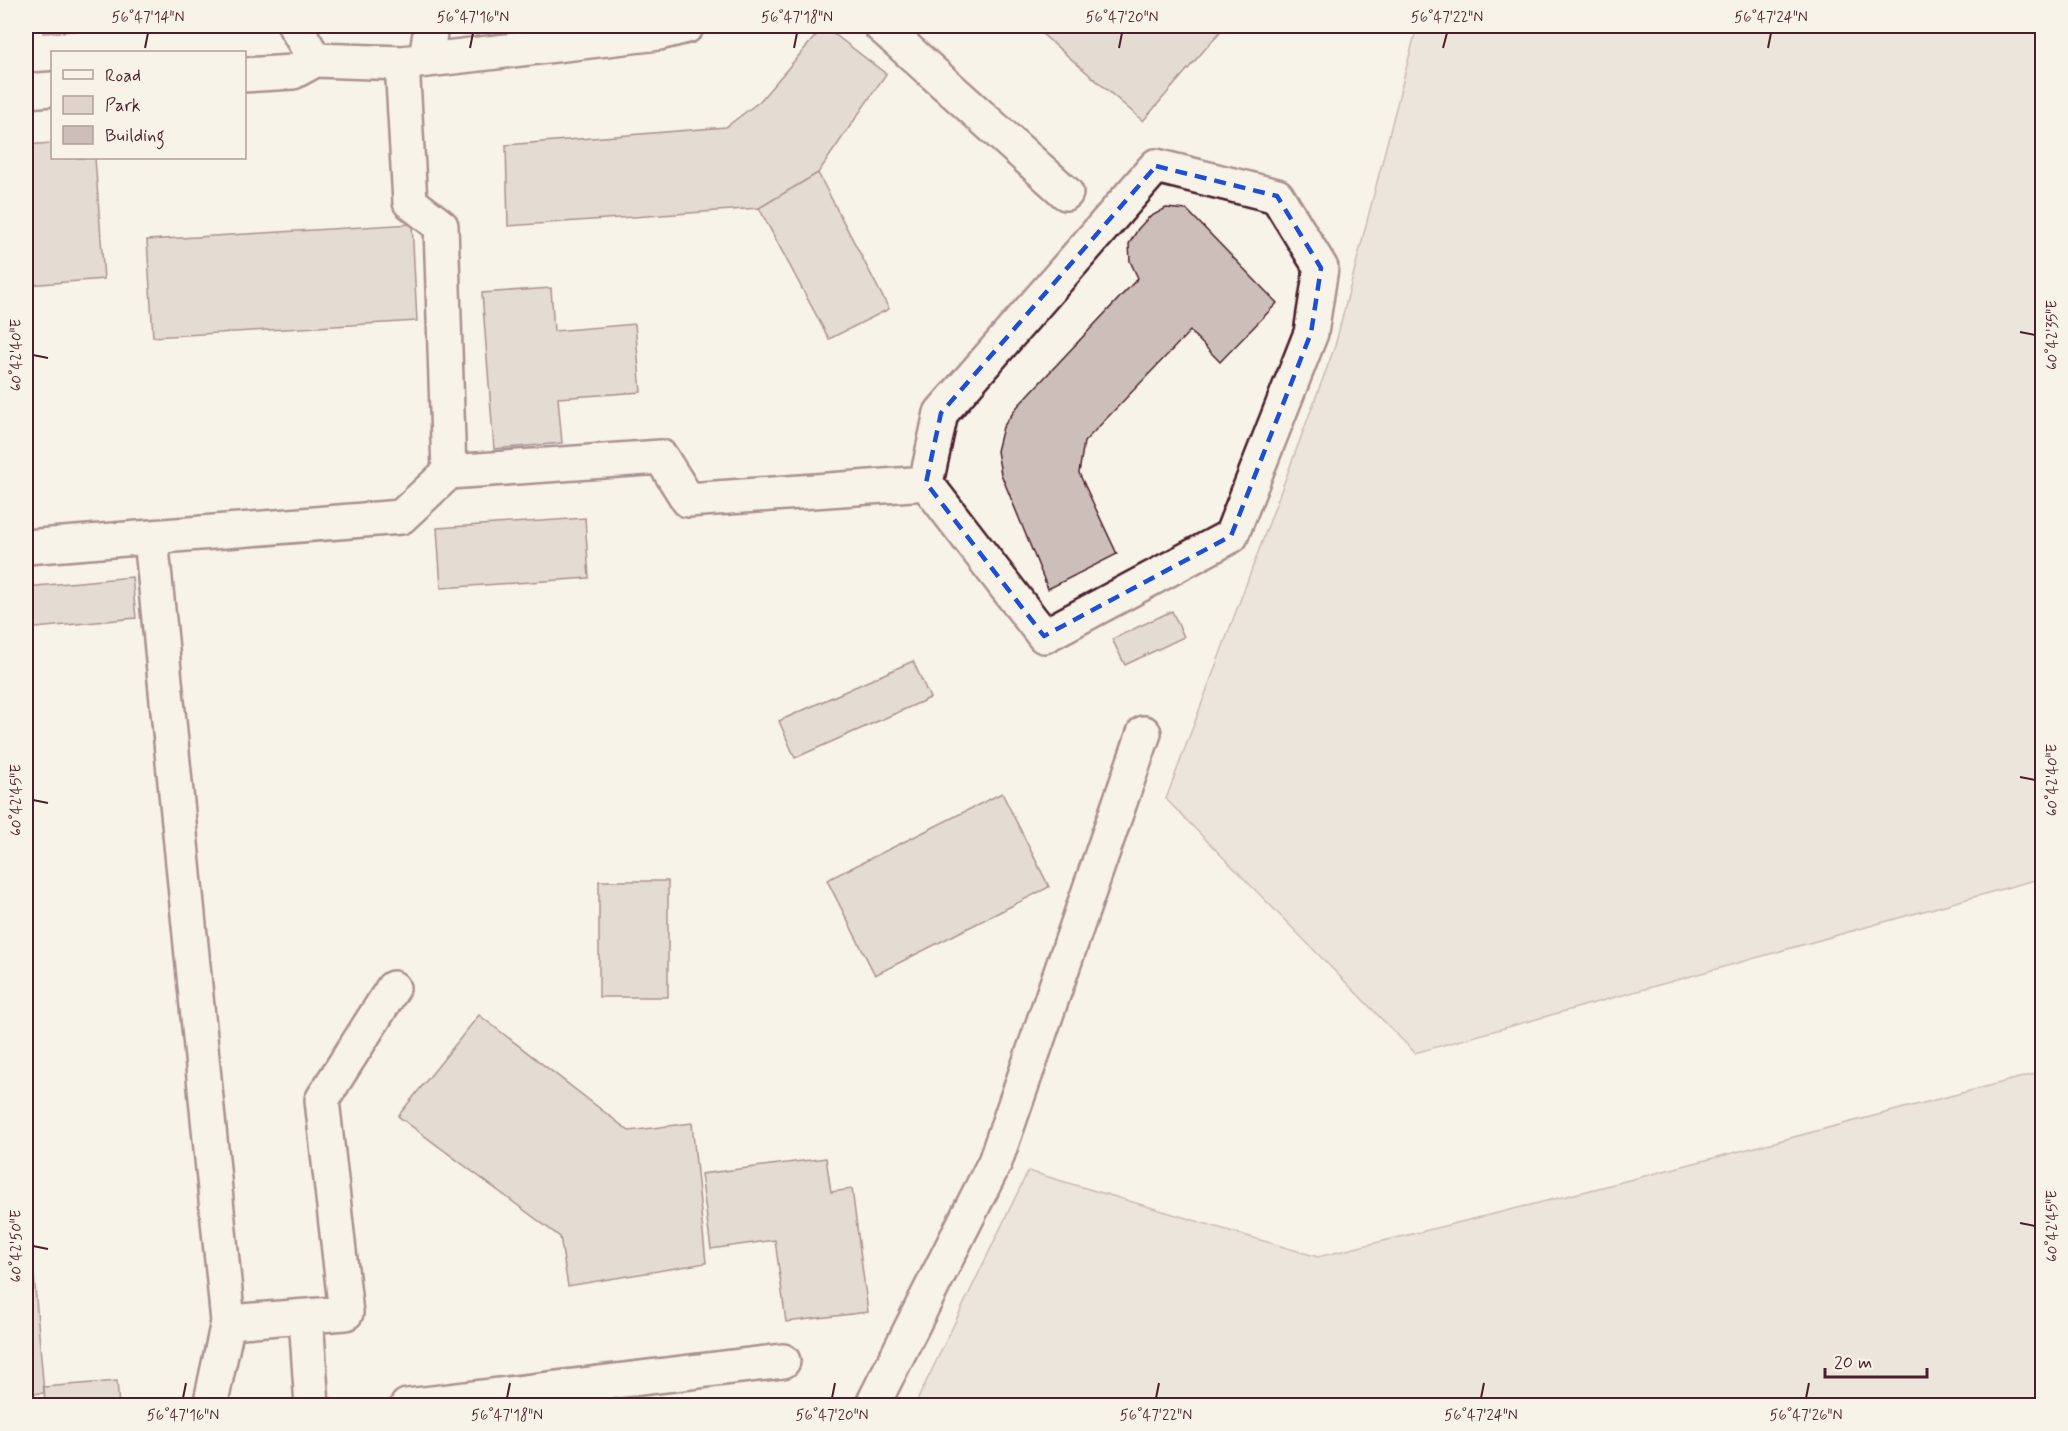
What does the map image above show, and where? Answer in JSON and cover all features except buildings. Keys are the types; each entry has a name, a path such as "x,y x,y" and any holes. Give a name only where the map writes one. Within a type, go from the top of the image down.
{"street":[{"path":"294,26 315,60"},
{"path":"432,26 414,62 410,202 441,226 449,472"},
{"path":"246,75 293,72 315,60 414,62 658,33 687,26"},
{"path":"881,26 1066,193"},
{"path":"26,92 51,89"},
{"path":"1156,166 1277,196 1321,268 1311,333 1231,536 1044,636 926,483 941,413 1156,166"},
{"path":"26,547 401,517 449,472 661,457 688,500 926,483"},
{"path":"151,538 228,1322 210,1406"},
{"path":"872,1406 995,1162 1144,733"},
{"path":"228,1322 346,1313 322,1100 393,988"},
{"path":"306,1317 312,1406"},
{"path":"407,1406 783,1361"}],"highlighted area":[{"path":"1156,166 1277,196 1321,268 1311,333 1231,536 1044,636 926,483 941,413"}],"green space":[{"path":"1417,26 2042,26 2042,878 1415,1053 1166,799 1335,346"},
{"path":"2042,1072 2042,1405 915,1405 1028,1171 1318,1257 1587,1191"}]}
